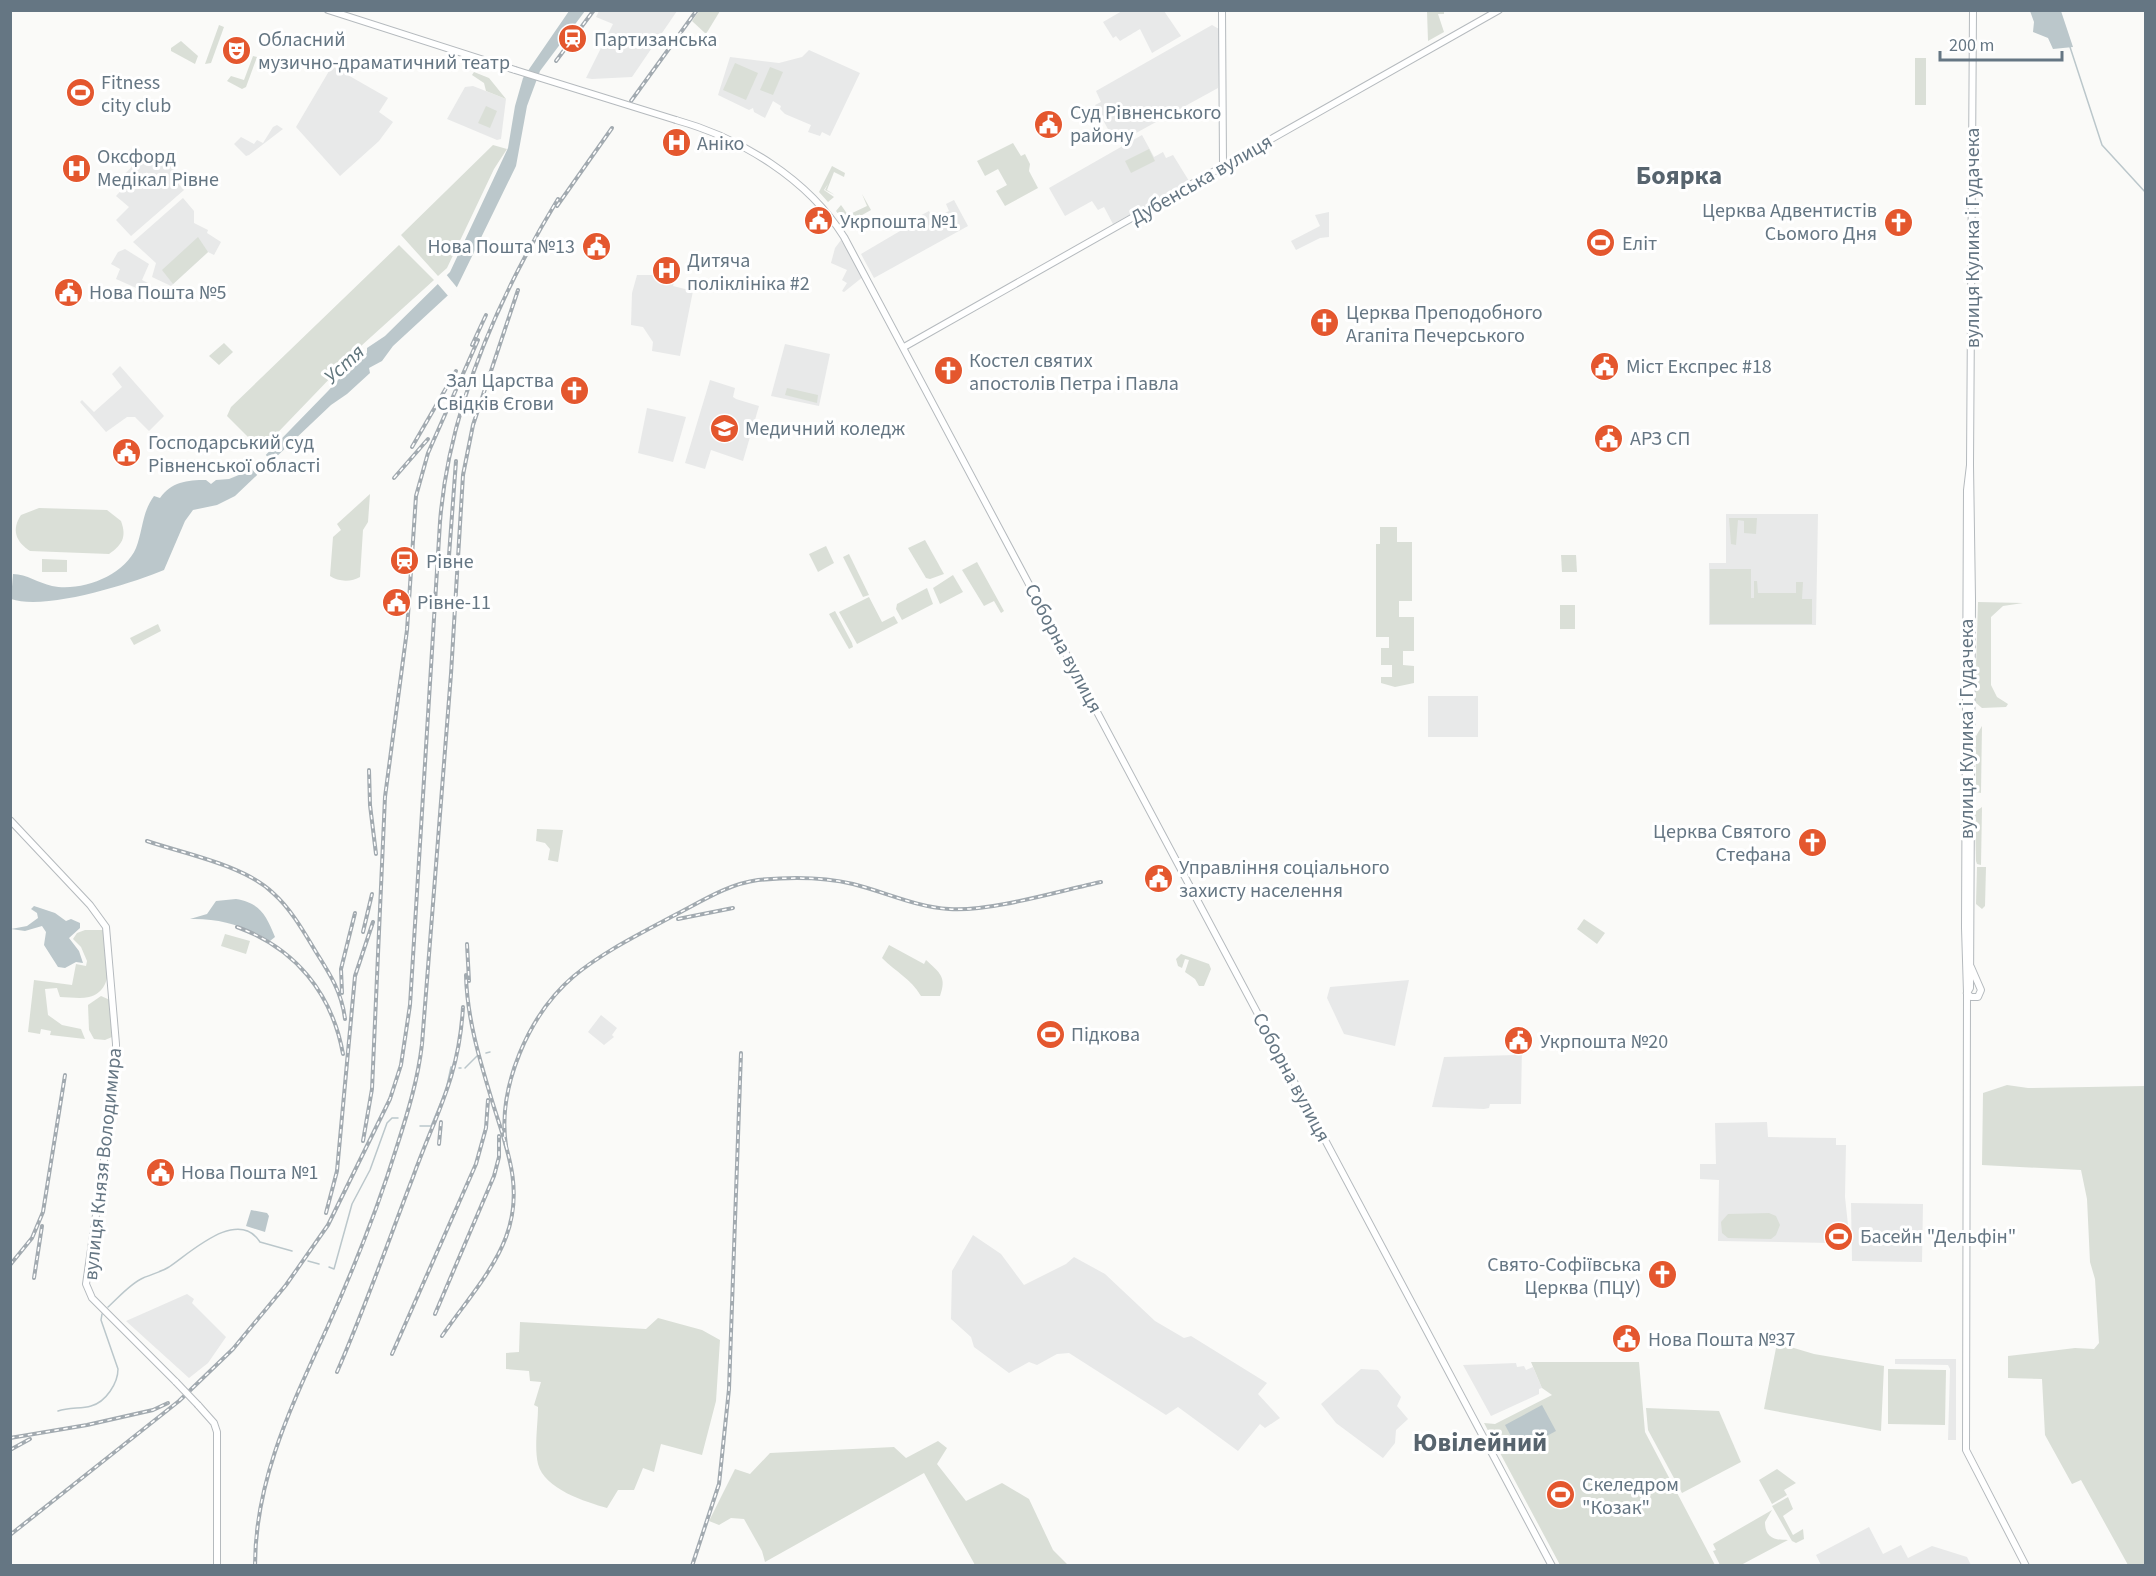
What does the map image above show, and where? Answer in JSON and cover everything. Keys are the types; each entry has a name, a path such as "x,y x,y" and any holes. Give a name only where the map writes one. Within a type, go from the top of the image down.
{"main road":[{"name":"Соборна вулиця","path":"328,10 676,120 741,147 778,170 815,201 844,237 1552,1566"},
{"path":"1222,10 1223,166"},
{"name":"Дубенська вулиця","path":"904,347 1499,10"},
{"name":"вулиця Кулика і Гудачека","path":"1967,993 1970,965 1973,10"},
{"name":"вулиця Кулика і Гудачека","path":"1970,465 1967,482 1965,928 1967,993 1966,1450 2026,1566"},
{"name":"вулиця Князя Володимира","path":"10,820 90,904 106,927 116,1044 116,1077 86,1284 92,1298 214,1423 217,1432 217,1566"},
{"path":"1967,993 1971,997 1978,997 1981,990 1970,965"}],"shaded area":[{"path":"599,10 677,11 632,77 592,79 586,78 613,24 596,17"},
{"path":"569,11 585,11 540,71 527,106 516,166 457,287 393,346 382,361 369,368 370,373 331,405 235,496 217,505 193,510 185,521 164,570 131,582 65,599 26,602 11,599 13,574 23,575 52,586 76,587 100,580 122,567 136,548 145,515 154,496 160,498 169,488 180,483 206,480 211,484 216,480 229,479 251,470 358,358 360,360 367,353 367,348 385,336 450,272 508,148 515,106 523,78"},
{"path":"699,11 720,11 706,34 692,21"},
{"path":"1122,11 1164,11 1181,36 1152,53 1140,29 1120,41 1116,36 1113,38 1103,22"},
{"path":"1427,11 1444,11 1444,14 1438,14 1444,32 1428,41"},
{"path":"2030,11 2061,11 2073,47 2053,49 2048,38 2033,32 2034,22"},
{"path":"219,25 224,27 211,63 205,64"},
{"path":"1212,25 1219,29 1218,88 1116,144 1095,105 1101,102 1096,91"},
{"path":"181,41 198,56 195,64 171,51 171,48"},
{"path":"809,50 860,73 830,136 822,132 820,136 808,132 811,125 785,114 780,109 781,106 773,101 765,118 754,112 753,108 749,110 718,95 730,57 779,63 802,57"},
{"path":"253,56 257,57 246,87 242,89 227,81 231,76 244,80"},
{"path":"1915,58 1926,58 1926,105 1915,105"},
{"path":"735,63 758,73 746,100 723,90"},
{"path":"332,66 388,98 379,112 393,122 379,141 340,176 296,127"},
{"path":"770,67 783,72 773,95 760,90"},
{"path":"474,72 489,78 506,99 486,91 484,83 472,75"},
{"path":"473,86 506,99 501,139 497,140 447,119 465,87"},
{"path":"486,106 497,111 490,128 478,123"},
{"path":"277,125 283,129 249,155 246,156 234,144 241,137 254,144 257,140 263,143 273,127"},
{"path":"1142,135 1154,157 1163,152 1166,158 1173,155 1189,181 1113,224 1104,207 1098,210 1092,201 1065,216 1049,188"},
{"path":"1013,143 1021,156 1025,154 1030,164 1029,171 1038,188 1005,206 996,191 1007,185 998,169 985,176 977,161"},
{"path":"493,145 507,149 494,169 447,268 438,276 401,235"},
{"path":"1149,149 1155,161 1131,173 1125,161"},
{"path":"146,152 153,157 162,157 175,168 170,174 184,190 131,236 116,220 129,207 116,196 127,184 121,178"},
{"path":"832,166 845,173 844,177 834,172 827,190 835,195 825,190 828,184 824,190 834,197 828,202 819,192"},
{"path":"862,194 871,210 846,224 836,211 841,205 848,215 867,206"},
{"path":"183,198 194,211 194,223 208,230 207,233 221,242 214,255 208,252 171,286 152,277 156,263 133,242"},
{"path":"954,200 968,226 874,278 861,254 917,221 916,218 929,211 933,219 949,211 946,204"},
{"path":"1329,212 1329,237 1320,238 1296,250 1291,241 1320,226 1315,215"},
{"path":"198,237 208,252 173,284 162,270"},
{"path":"841,240 864,276 844,292 842,291 847,283 842,280 847,270 831,263 835,248"},
{"path":"399,245 434,280 361,346 261,450 227,416 231,407"},
{"path":"125,249 149,264 142,280 148,283 143,291 116,279 120,269 111,264 118,252"},
{"path":"659,259 679,266 673,286 693,291 680,356 652,351 653,342 643,327 631,325 632,293 637,275 653,275"},
{"path":"224,343 233,352 219,365 209,356"},
{"path":"785,344 830,354 819,406 771,396"},
{"path":"120,366 164,416 149,431 135,417 127,417 106,432 80,402 82,400 94,412 122,387 112,374"},
{"name":"Медичний коледж","path":"710,380 735,388 733,397 759,406 743,461 711,450 705,469 685,463"},
{"path":"787,388 818,395 817,403 785,395"},
{"path":"647,408 686,417 673,462 638,453"},
{"path":"370,494 368,522 363,530 360,577 345,581 333,578 330,576 333,537 341,530 337,524"},
{"path":"39,508 107,510 121,521 122,540 109,554 30,551 18,540 16,526 21,515"},
{"path":"1726,514 1818,514 1816,625 1709,625 1709,563 1726,563"},
{"path":"1729,518 1757,518 1756,534 1744,533 1744,521 1738,520 1736,545 1731,544"},
{"path":"1380,527 1397,527 1397,542 1412,542 1412,601 1399,601 1399,617 1414,617 1414,651 1403,651 1403,665 1414,666 1414,683 1395,687 1381,683 1381,677 1392,677 1392,665 1381,665 1381,648 1389,648 1389,637 1376,637 1376,544 1380,544"},
{"path":"925,540 944,574 930,579 926,578 908,548"},
{"path":"826,546 834,563 818,572 809,554"},
{"path":"849,554 869,595 863,597 843,557"},
{"path":"1561,555 1576,555 1577,572 1562,572"},
{"path":"42,559 67,560 67,572 42,572"},
{"path":"977,562 1004,611 1001,613 994,601 984,606 962,570"},
{"path":"1710,569 1751,569 1751,598 1754,598 1754,581 1757,581 1758,593 1796,593 1796,582 1803,582 1802,599 1812,599 1812,624 1710,624"},
{"path":"953,575 963,592 940,604 933,588"},
{"path":"927,588 933,604 902,620 896,609 897,604"},
{"path":"869,597 882,622 894,616 898,623 857,644 839,612"},
{"path":"1978,602 2023,603 2003,606 1991,617 1991,685 1997,697 2008,704 2006,707 1982,708 1975,702"},
{"path":"1560,605 1575,605 1575,629 1560,629"},
{"path":"835,611 852,643 853,647 849,649 829,614"},
{"path":"158,624 161,631 134,645 130,638"},
{"path":"1428,696 1478,696 1478,737 1428,737"},
{"path":"1982,726 1981,793 1976,792 1976,736"},
{"path":"1982,807 1981,865 1976,861 1975,812"},
{"path":"537,829 563,830 558,862 548,860 550,849 545,843 536,841"},
{"path":"1977,867 1986,867 1985,906 1982,909 1976,904"},
{"path":"236,899 257,907 275,937 270,941 232,924 190,919 207,914 216,901"},
{"path":"34,906 55,913 66,921 71,919 80,923 80,928 69,938 79,951 83,963 76,962 65,968 58,967 44,945 46,932 42,926 25,931 11,929 27,926 38,918 37,913 31,909"},
{"path":"1584,919 1605,933 1597,944 1577,929"},
{"path":"85,930 104,930 108,968 104,986 98,993 82,998 60,997 57,988 45,989 48,1015 62,1025 81,1029 85,1039 50,1035 51,1031 41,1029 40,1034 28,1032 34,980 72,985 76,964 86,966 87,961 81,947 73,939 77,933"},
{"path":"225,934 250,941 246,954 221,946"},
{"path":"889,945 924,964 926,960 935,968 943,984 940,996 921,996 908,980 882,958"},
{"path":"1181,954 1209,964 1211,969 1204,986 1199,986 1195,979 1185,972 1189,960 1185,959 1182,968 1178,966 1176,959"},
{"path":"1409,980 1395,1046 1344,1034 1327,998 1330,987"},
{"path":"101,996 110,1000 112,1037 105,1040 94,1039 89,1030 88,1005"},
{"path":"601,1015 617,1028 612,1035 614,1037 604,1045 588,1032"},
{"path":"1516,1045 1522,1045 1521,1104 1490,1104 1489,1108 1484,1109 1432,1107 1444,1057 1516,1055"},
{"path":"2007,1085 2028,1088 2145,1086 2145,1565 2128,1565 2081,1480 2072,1484 2045,1435 2042,1379 2008,1378 2008,1356 2075,1348 2094,1349 2099,1343 2095,1279 2090,1262 2087,1199 2081,1170 1982,1165 1983,1093"},
{"path":"1767,1122 1768,1137 1836,1138 1836,1145 1846,1145 1845,1197 1848,1225 1831,1225 1831,1243 1718,1241 1719,1180 1700,1179 1700,1164 1716,1164 1715,1123"},
{"path":"1851,1203 1923,1204 1922,1262 1852,1261"},
{"path":"251,1210 267,1213 269,1216 265,1232 246,1226"},
{"path":"1769,1213 1776,1216 1780,1225 1776,1235 1771,1239 1728,1238 1722,1233 1721,1222 1728,1214"},
{"path":"973,1235 1001,1254 1024,1285 1066,1264 1074,1257 1105,1274 1155,1321 1184,1338 1191,1336 1267,1383 1258,1394 1280,1418 1265,1428 1260,1424 1238,1451 1178,1407 1166,1415 1069,1353 1057,1354 1037,1365 1029,1362 1009,1373 974,1347 971,1337 951,1319 952,1271"},
{"path":"187,1294 194,1299 192,1303 226,1337 208,1363 189,1378 126,1321"},
{"path":"658,1318 702,1330 720,1340 716,1401 702,1455 661,1444 654,1472 643,1468 634,1490 618,1490 607,1508 567,1493 548,1481 538,1464 536,1443 538,1407 534,1405 541,1382 530,1381 529,1371 506,1369 506,1353 519,1352 520,1322 646,1329"},
{"path":"1777,1343 1814,1354 1884,1366 1881,1431 1764,1409"},
{"path":"1895,1359 1956,1359 1956,1440 1948,1440 1950,1369 1948,1365 1895,1364"},
{"path":"1531,1362 1639,1362 1645,1432 1715,1565 1560,1565 1484,1423 1495,1424 1552,1395 1542,1388"},
{"path":"1516,1363 1517,1367 1524,1366 1526,1370 1533,1367 1542,1388 1539,1389 1539,1394 1491,1416 1463,1365"},
{"path":"1361,1369 1378,1370 1401,1397 1397,1406 1408,1419 1396,1430 1395,1443 1383,1458 1336,1423 1321,1404"},
{"path":"1888,1369 1946,1370 1945,1425 1888,1424"},
{"path":"1542,1405 1556,1431 1519,1451 1505,1425"},
{"path":"1646,1408 1719,1411 1741,1462 1682,1493 1648,1430"},
{"path":"938,1441 947,1448 937,1464 966,1501 1002,1483 1029,1499 1053,1550 1068,1565 975,1565 924,1473 765,1562 762,1551 744,1519 731,1518 719,1525 709,1521 735,1469 750,1474 770,1453 894,1447 906,1458"},
{"path":"1777,1469 1796,1483 1784,1490 1787,1495 1772,1504 1759,1480"},
{"path":"1788,1497 1793,1509 1783,1516 1793,1535 1803,1529 1804,1539 1796,1543 1792,1541 1772,1506"},
{"path":"1772,1510 1765,1522 1767,1532 1775,1539 1788,1540 1741,1565 1720,1565 1713,1551 1716,1550 1713,1544"},
{"path":"1869,1527 1883,1554 1901,1545 1908,1558 1932,1546 1967,1557 1971,1565 1821,1565 1816,1555"}],"pier":[{"path":"445,273 459,290 450,298 436,282"},
{"path":"264,453 274,464 260,478 250,467"}],"waterway":[{"path":"2070,47 2102,145 2146,193"},
{"path":"486,1053 490,1052"},
{"path":"465,1068 477,1056"},
{"path":"420,1126 431,1126 446,1090 451,1067 455,1067"},
{"path":"329,1267 334,1269 352,1204 370,1170 387,1123 392,1118 398,1118"},
{"path":"108,1307 138,1280 166,1269 201,1244 227,1231 239,1229 251,1232 260,1242 292,1251"},
{"path":"308,1261 319,1264"},
{"path":"58,1411 96,1404 113,1386 118,1369 101,1320 102,1314"}],"railway":[{"path":"556,61 594,10"},
{"path":"631,101 697,10"},
{"path":"557,206 612,128"},
{"path":"10,1535 179,1401 233,1349 286,1285 328,1225 390,1099 401,1065 410,1005 440,522 445,479 454,437 480,354 516,274 558,199"},
{"path":"255,1566 261,1503 278,1443 301,1385 347,1283 373,1216 405,1121 418,1070 422,1044 451,674 463,475 473,425 518,290"},
{"path":"472,345 486,315"},
{"path":"363,1141 372,1089 385,797 407,630 416,496 428,453 478,340"},
{"path":"412,447 456,371"},
{"path":"394,478 428,439"},
{"path":"448,569 456,461"},
{"path":"369,770 370,805 376,854"},
{"path":"147,841 230,868 261,883 273,893 297,921 326,968 338,992 345,1019"},
{"path":"506,1146 504,1123 506,1100 512,1076 530,1031 558,992 585,967 633,937 724,890 758,880 818,879 853,884 937,908 966,909 1004,904 1101,882"},
{"path":"363,932 372,894"},
{"path":"678,919 733,908"},
{"path":"342,993 341,969 355,913"},
{"path":"326,1213 337,1171 355,976 373,922"},
{"path":"237,927 276,947 308,976 330,1011 343,1054"},
{"path":"467,944 469,981"},
{"path":"442,1336 486,1276 500,1250 506,1237 514,1202 508,1153 475,1040 466,975"},
{"path":"337,1372 445,1095 457,1055 463,1007"},
{"path":"692,1566 719,1484 729,1389 741,1053"},
{"path":"10,1265 32,1238 43,1212 65,1075"},
{"path":"392,1354 476,1164 486,1128 488,1100"},
{"path":"439,1144 441,1122"},
{"path":"435,1314 494,1176 499,1157 499,1136"},
{"path":"34,1278 42,1226"},
{"path":"10,1438 87,1425 153,1410 168,1403"},
{"path":"10,1450 30,1439"}],"place":[{"name":"Партизанська","path":"573,39"},
{"name":"Обласний музично-драматичний театр","path":"237,50"},
{"name":"Fitness city club","path":"80,93"},
{"name":"Суд Рівненського району","path":"1049,124"},
{"name":"Аніко","path":"676,143"},
{"name":"Оксфорд Медікал Рівне","path":"76,168"},
{"name":"Укрпошта №1","path":"819,221"},
{"name":"Церква Адвентистів Сьомого Дня","path":"1898,222"},
{"name":"Еліт","path":"1601,243"},
{"name":"Нова Пошта №13","path":"596,246"},
{"name":"Дитяча поліклініка #2","path":"666,271"},
{"name":"Нова Пошта №5","path":"68,292"},
{"name":"Церква Преподобного Агапіта Печерського","path":"1325,323"},
{"name":"Міст Експрес #18","path":"1605,366"},
{"name":"Костел святих апостолів Петра і Павла","path":"948,371"},
{"name":"Зал Царства Свідків Єгови","path":"575,391"},
{"name":"Медичний коледж","path":"724,428"},
{"name":"АРЗ СП","path":"1609,438"},
{"name":"Господарський суд Рівненської області","path":"127,453"},
{"name":"Рівне","path":"405,561"},
{"name":"Рівне-11","path":"396,602"},
{"name":"Церква Святого Стефана","path":"1812,842"},
{"name":"Управління соціального захисту населення","path":"1158,878"},
{"name":"Підкова","path":"1050,1034"},
{"name":"Укрпошта №20","path":"1519,1041"},
{"name":"Нова Пошта №1","path":"160,1172"},
{"name":"Басейн \"Дельфін\"","path":"1839,1236"},
{"name":"Свято-Софіївська Церква (ПЦУ)","path":"1662,1275"},
{"name":"Нова Пошта №37","path":"1627,1339"},
{"name":"Скеледром \"Козак\"","path":"1561,1495"}],"district":[{"name":"Боярка","path":"1679,175"},
{"name":"Ювілейний","path":"1480,1442"}],"water label":[{"name":"Устя","path":"344,364"}]}
